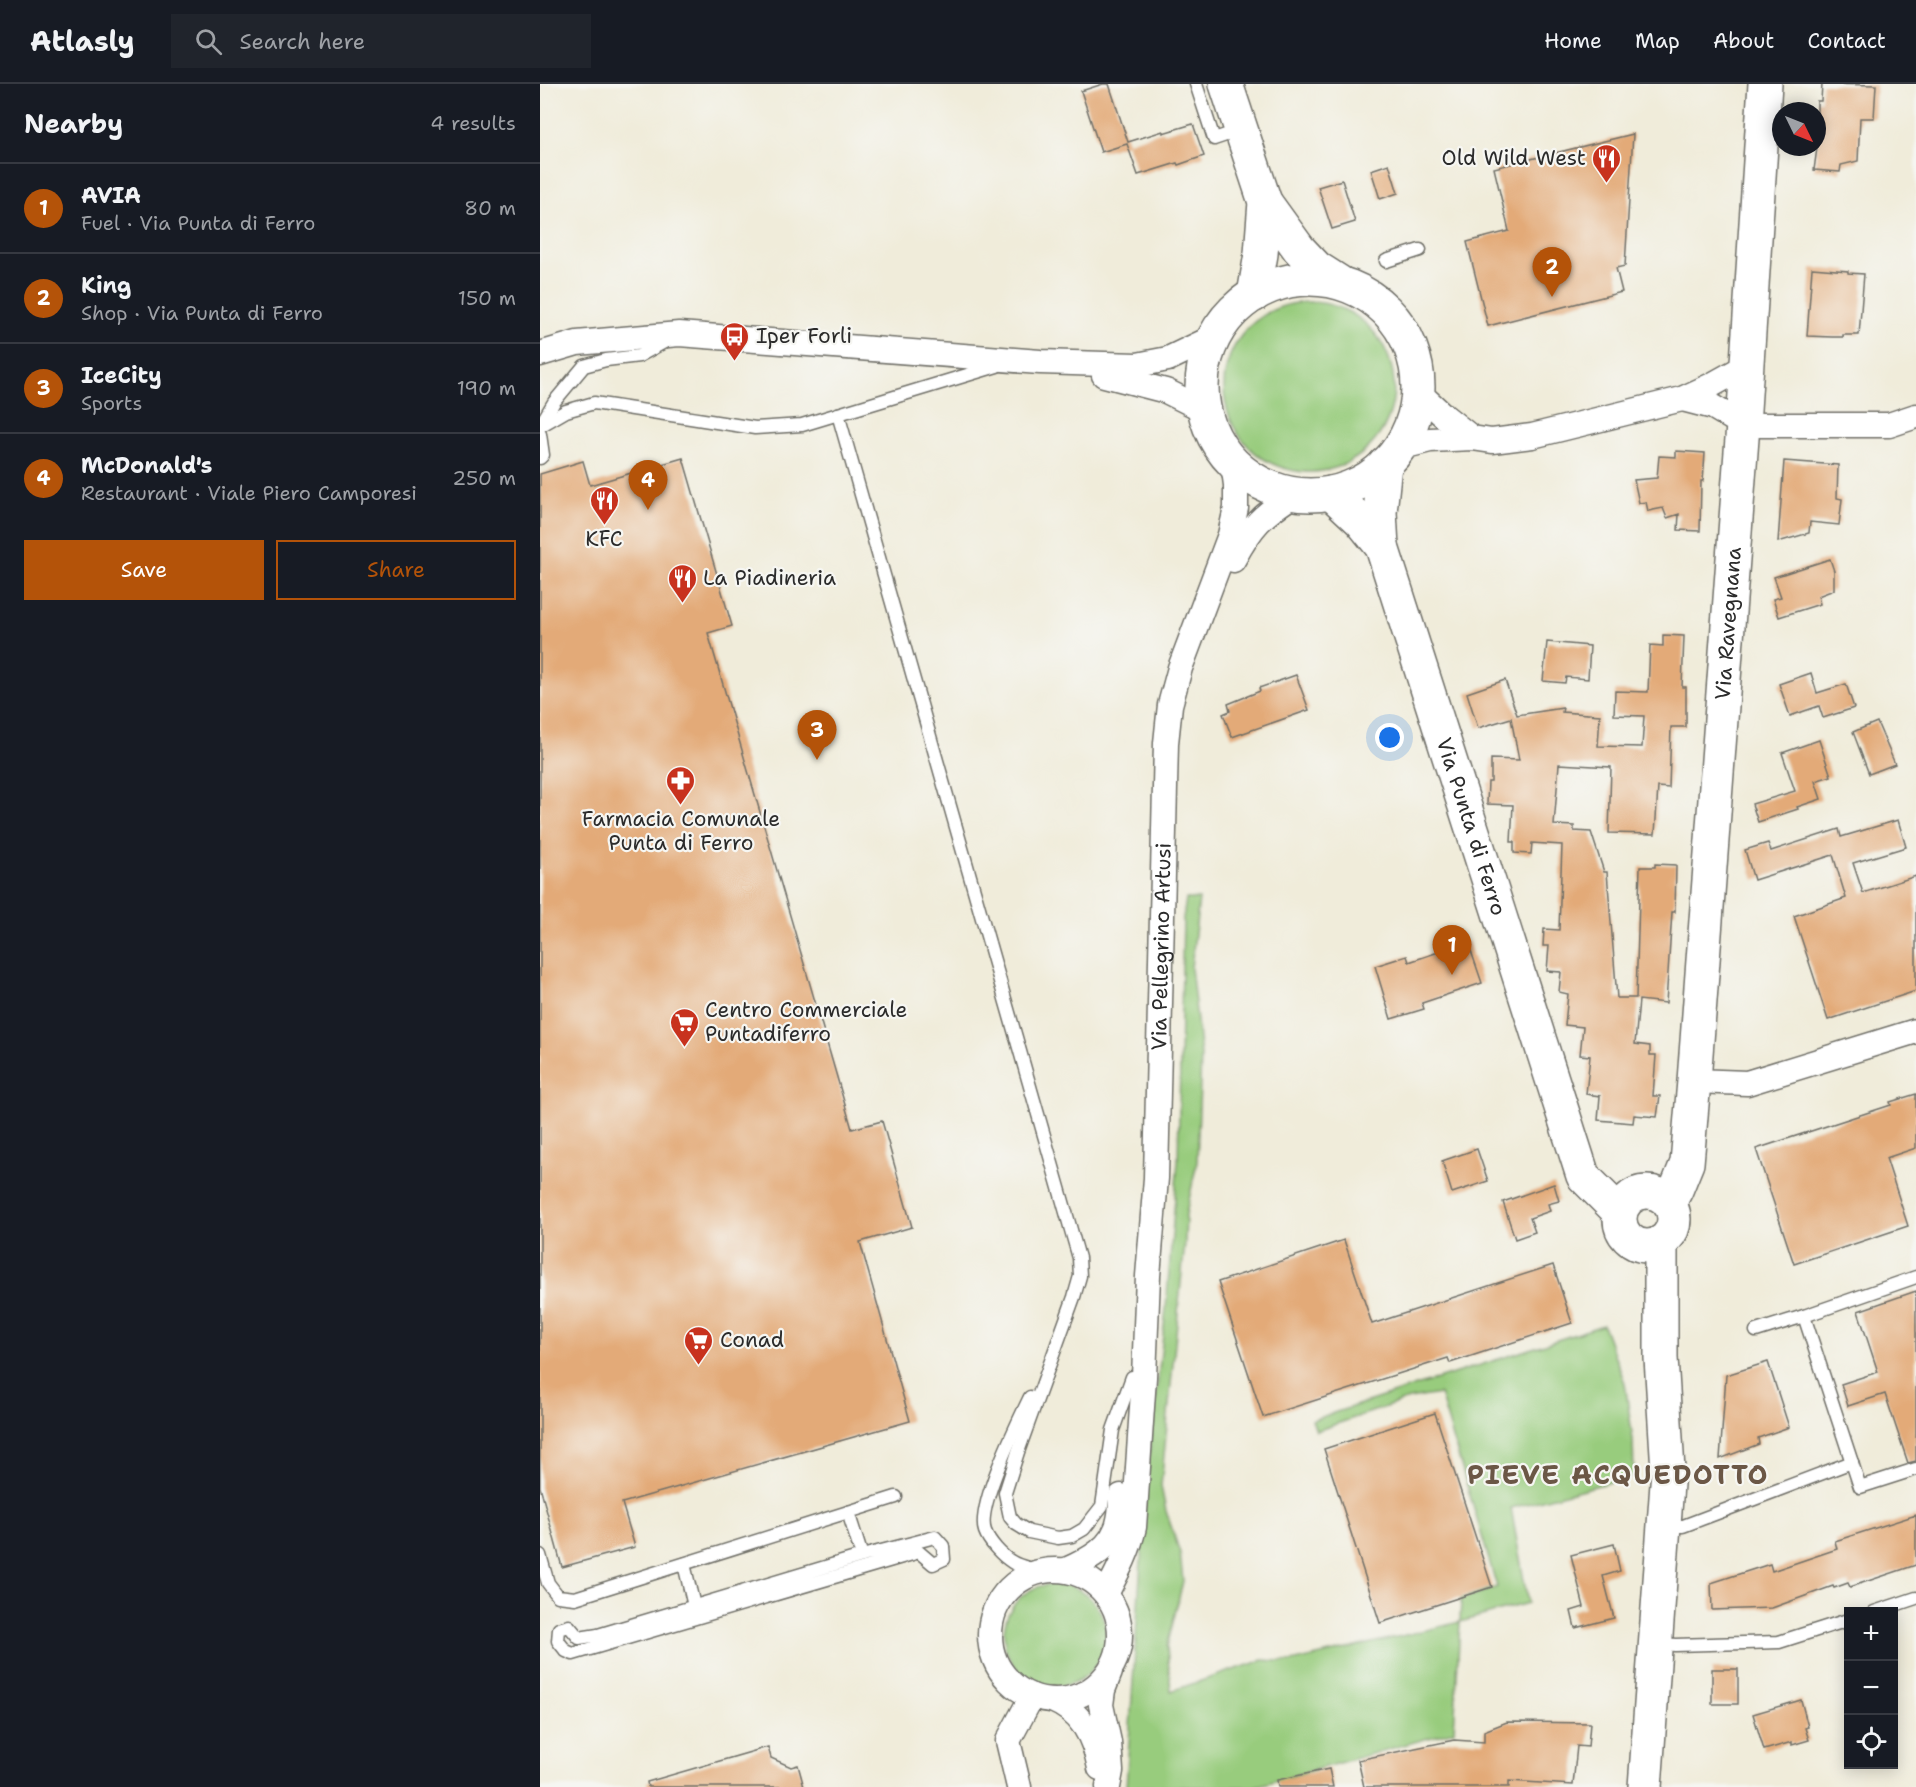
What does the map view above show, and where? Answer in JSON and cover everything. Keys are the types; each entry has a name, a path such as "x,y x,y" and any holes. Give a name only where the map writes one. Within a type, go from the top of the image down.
{"street":[{"path":"1226,84 1265,202 1299,249 1317,268 1365,294 1386,310 1398,324 1413,356 1417,391 1415,408 1409,428 1391,456 1380,512 1382,547"},
{"name":"Via Ravegnana","path":"1644,1202 1676,1190 1687,1163 1743,425 1766,84"},
{"path":"1254,295 1261,254 1265,202"},
{"path":"1341,283 1322,279 1304,279 1278,284 1254,295 1232,312 1214,337 1206,356 1202,392 1204,410 1214,436 1233,463 1258,482 1275,489 1295,494 1331,493 1358,483 1391,456 1430,440 1472,438 1492,441 1532,436 1682,399 1746,366"},
{"path":"540,354 577,344 678,334 1040,362 1137,365 1168,359 1214,337"},
{"path":"1040,362 1133,381 1166,391 1204,410"},
{"path":"1417,391 1472,438"},
{"path":"1682,399 1713,407 1743,425 1889,425 1916,416"},
{"path":"1198,622 1230,535 1236,508 1233,463"},
{"name":"Via Punta di Ferro","path":"1331,493 1361,521 1382,547 1583,1176 1644,1202"},
{"path":"1198,622 1248,533 1273,508 1295,494"},
{"name":"Via Pellegrino Artusi","path":"1148,1276 1156,1178 1166,743 1170,705 1180,668 1198,622"},
{"path":"1694,1081 1747,1083 1916,1030"},
{"path":"1644,1202 1673,1211 1674,1220 1668,1236 1651,1244 1633,1243 1621,1230 1619,1221 1644,1202"},
{"path":"1645,1787 1668,1470 1651,1244"},
{"path":"1066,1570 1102,1551 1115,1532 1119,1520 1132,1377 1148,1276"},
{"path":"1106,1594 1120,1568 1132,1539 1134,1527 1148,1276"},
{"path":"1101,1787 1097,1752 1078,1717 1065,1705 1015,1687 997,1666 992,1654 989,1641 995,1608 1015,1582 1038,1571 1066,1570 1088,1579 1106,1594 1119,1622 1118,1653 1103,1690 1101,1705 1109,1742 1108,1787"},
{"path":"1042,1698 1070,1698 1086,1692 1100,1682 1111,1668"},
{"path":"1019,1787 1008,1741 1042,1698"}],"lane":[{"path":"1196,84 1214,139 1241,130"},
{"path":"1386,261 1420,250"},
{"path":"540,425 554,402 584,366 606,360 639,356 678,334"},
{"path":"540,425 567,411 594,403 755,428 802,425 1016,360"},
{"path":"838,414 1079,1258 1080,1276 1005,1493 1010,1517 1016,1524 1029,1532 1058,1538 1072,1536 1084,1529 1102,1506 1113,1430 1132,1377"},
{"path":"540,434 543,455 540,458"},
{"path":"1756,1331 1916,1277"},
{"path":"1804,1316 1860,1487 1916,1469"},
{"path":"1038,1571 1013,1562 991,1542 984,1530 983,1514 1006,1449 1060,1334"},
{"path":"1664,1527 1683,1526 1852,1462"},
{"path":"540,1555 548,1582 558,1596 574,1598 896,1497"},
{"path":"848,1512 862,1556"},
{"path":"935,1537 943,1546 944,1559 933,1564 919,1552 573,1654 566,1651 558,1641 559,1629 569,1626 579,1638 598,1635 694,1606 862,1556 935,1537"},
{"path":"684,1564 694,1606"},
{"path":"1887,1607 1916,1598"},
{"path":"1655,1643 1676,1645 1779,1642 1844,1621"}],"green space":[{"path":"1309,302 1342,309 1356,316 1369,327 1380,340 1387,354 1394,387 1387,420 1380,434 1369,447 1356,458 1342,465 1309,472 1276,465 1262,458 1249,447 1238,434 1231,420 1224,387 1231,354 1238,340 1249,327 1262,316 1276,309"},
{"path":"1186,899 1199,899 1191,968 1201,1056 1197,1162 1186,1214 1161,1486 1166,1511 1180,1553 1183,1581 1167,1647 1171,1691 1263,1660 1292,1662 1460,1622 1454,1731 1253,1787 1126,1787 1146,1485 1166,1308 1178,1161 1183,918"},
{"path":"1603,1325 1625,1383 1633,1440 1634,1476 1511,1508 1528,1603 1460,1622 1461,1599 1497,1587 1440,1394 1409,1399 1316,1431 1312,1420"},
{"path":"1055,1584 1074,1588 1091,1599 1102,1616 1106,1635 1102,1654 1091,1671 1074,1682 1055,1686 1036,1682 1019,1671 1008,1654 1004,1635 1008,1616 1019,1599 1036,1588"}],"building":[{"path":"1109,84 1128,142 1193,124 1204,156 1138,175 1127,144 1101,152 1081,91"},
{"path":"1822,84 1876,85 1874,118 1860,118 1858,161 1841,165 1840,172 1814,170 1816,156 1826,156 1826,102 1817,102 1821,101"},
{"path":"1633,134 1625,266 1616,268 1622,292 1488,326 1467,242 1509,231 1494,168"},
{"path":"1389,164 1398,193 1380,199 1371,170"},
{"path":"1342,180 1355,222 1332,229 1318,187"},
{"path":"1812,268 1864,274 1859,335 1807,336"},
{"path":"1676,451 1705,453 1703,481 1701,481 1700,531 1678,530 1679,514 1667,518 1663,508 1648,511 1646,502 1639,503 1634,480 1657,478 1659,456 1676,457"},
{"name":"Centro Commerciale Puntadiferro","path":"683,458 732,626 708,633 852,1129 882,1121 912,1227 860,1242 910,1421 622,1503 635,1547 562,1567 540,1487 540,474 583,461 590,485"},
{"path":"1784,461 1838,465 1837,498 1842,499 1839,525 1810,522 1809,533 1778,542"},
{"path":"1830,559 1834,571 1834,590 1818,596 1820,604 1779,617 1773,599 1781,597 1774,577"},
{"path":"1663,635 1684,636 1682,687 1686,687 1686,727 1671,727 1669,788 1658,787 1655,834 1609,833 1611,767 1559,764 1554,825 1574,826 1574,831 1591,832 1604,872 1607,872 1617,998 1636,998 1640,867 1655,867 1655,864 1676,865 1675,912 1672,912 1666,1003 1639,1000 1635,1044 1650,1046 1650,1055 1656,1055 1653,1096 1660,1096 1657,1117 1634,1115 1633,1123 1598,1120 1600,1096 1586,1094 1590,1056 1580,1055 1583,1027 1565,1025 1568,994 1559,992 1561,972 1547,971 1549,946 1543,946 1544,929 1559,930 1562,845 1532,843 1531,854 1514,853 1514,842 1511,842 1513,805 1487,804 1488,782 1491,782 1491,759 1519,760 1511,718 1478,728 1467,693 1505,680 1517,715 1563,708 1562,712 1600,715 1598,746 1642,747 1644,716 1614,715 1615,691 1648,692 1650,645 1663,646"},
{"path":"1547,642 1590,646 1588,679 1566,677 1565,683 1543,681"},
{"path":"1811,673 1817,693 1846,684 1854,708 1823,718 1819,706 1790,716 1779,684"},
{"path":"1296,675 1309,710 1232,737 1223,714 1230,711 1228,704 1260,691 1259,688"},
{"path":"1877,722 1895,764 1869,774 1853,732"},
{"path":"1819,740 1831,776 1815,781 1821,799 1758,822 1752,804 1795,791 1782,753"},
{"path":"1898,820 1906,847 1853,863 1863,893 1916,876 1916,991 1828,1020 1794,916 1846,898 1833,855 1754,880 1745,850 1768,843 1771,851 1839,829 1841,837"},
{"path":"1468,942 1482,983 1422,1003 1424,1009 1391,1019 1375,966 1407,956 1409,962"},
{"path":"1916,1094 1916,1148 1886,1158 1908,1226 1794,1264 1756,1149 1891,1105 1890,1102"},
{"path":"1477,1149 1488,1181 1452,1193 1442,1161"},
{"path":"1554,1184 1559,1201 1548,1204 1550,1211 1530,1218 1535,1232 1515,1239 1503,1202"},
{"path":"1344,1240 1372,1324 1553,1265 1572,1323 1450,1363 1448,1358 1263,1417 1218,1282"},
{"path":"1916,1291 1916,1461 1908,1463 1885,1394 1848,1406 1841,1384 1878,1372 1858,1311"},
{"path":"1768,1362 1789,1427 1758,1438 1759,1444 1720,1459 1726,1375"},
{"path":"1435,1413 1492,1587 1380,1623 1324,1449"},
{"path":"1916,1515 1916,1565 1850,1587 1848,1583 1834,1588 1833,1586 1772,1608 1712,1610 1711,1583 1770,1564 1772,1571 1837,1549 1835,1541"},
{"path":"1614,1544 1620,1571 1603,1576 1614,1618 1575,1628 1571,1611 1584,1607 1571,1555"},
{"path":"1712,1669 1738,1669 1738,1704 1712,1704"},
{"path":"1801,1700 1809,1740 1764,1750 1753,1714"},
{"path":"1507,1722 1590,1723 1588,1747 1577,1746 1573,1785 1509,1781 1509,1787 1364,1787 1358,1760 1454,1740 1484,1742 1484,1731"},
{"path":"768,1747 771,1758 791,1767 798,1765 804,1787 648,1787 647,1782"},
{"path":"1329,1769 1333,1787 1278,1787 1277,1780"}],"place":[{"name":"Old Wild West","path":"1607,184"},
{"name":"King","path":"1552,297"},
{"name":"Iper Forli","path":"735,362"},
{"name":"McDonald's","path":"648,510"},
{"name":"KFC","path":"604,526"},
{"name":"La Piadineria","path":"682,604"},
{"name":"IceCity","path":"817,760"},
{"name":"Farmacia Comunale Punta di Ferro","path":"681,806"},
{"name":"AVIA","path":"1452,975"},
{"name":"Centro Commerciale Puntadiferro","path":"684,1048"},
{"name":"Conad","path":"699,1366"}],"district":[{"name":"PIEVE ACQUEDOTTO","path":"1618,1475"}]}
